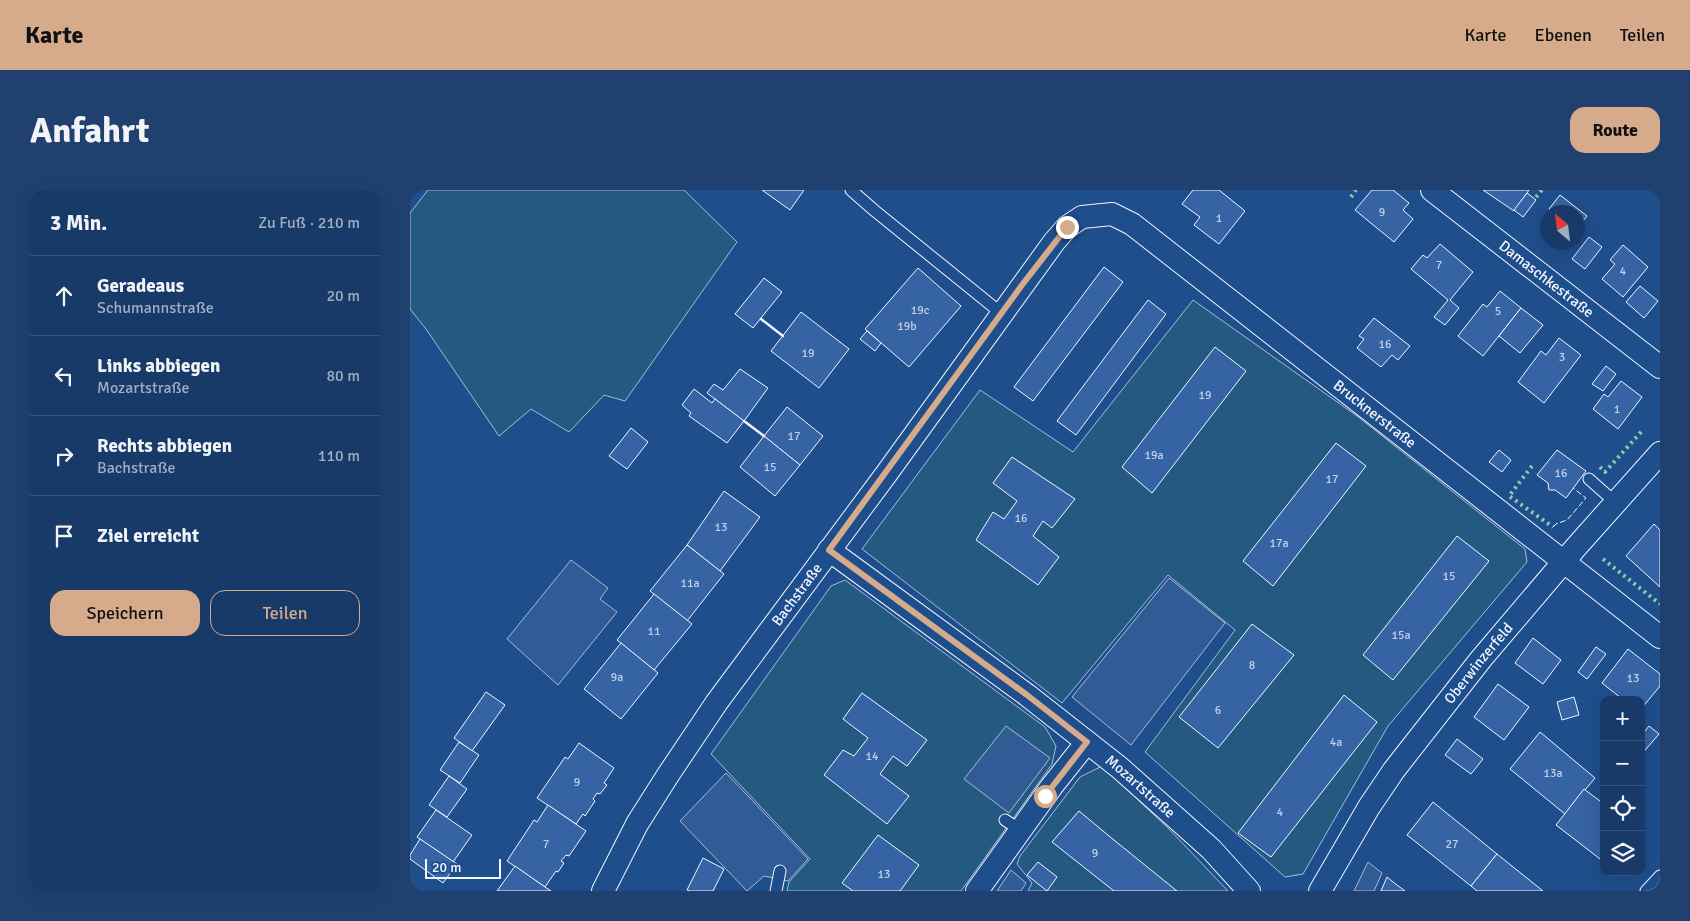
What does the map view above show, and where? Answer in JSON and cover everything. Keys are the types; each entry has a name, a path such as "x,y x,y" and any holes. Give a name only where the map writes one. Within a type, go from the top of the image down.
{"street":[{"name":"Damaschkestraße","path":"1432,190 1660,367"},
{"name":"Brucknerstraße","path":"1082,217 1112,214 1132,224 1660,637"},
{"name":"Bachstraße","path":"603,891 637,824 683,751 717,702 1054,242 1067,227 1082,217"},
{"name":"Oberwinzerfeld","path":"1320,891 1368,807 1394,770 1481,658 1660,453"},
{"name":"Mozartstraße","path":"829,550 1027,695 1120,768 1211,849 1249,891"},
{"path":"977,891 1012,825 1087,742"}],"lane":[{"path":"851,190 874,211 1002,313"},
{"path":"1589,479 1616,503"},
{"path":"776,891 780,871"},
{"path":"1646,891 1660,876"}],"shaded area":[{"path":"428,190 684,190 737,242 625,401 604,395 569,432 531,409 499,436 426,329 410,309 410,213"},
{"path":"1193,300 1357,416 1525,549 1527,562 1388,726 1303,874 1285,877 1145,752 1235,630 1168,575 1062,703 862,549 980,390 1073,452"},
{"path":"571,560 608,588 600,599 617,612 558,685 507,639"},
{"path":"1169,578 1225,623 1131,745 1072,697"},
{"path":"845,580 1045,727 1056,746 1052,764 961,891 787,891 789,882 810,859 711,754 831,586"},
{"path":"1006,726 1050,758 1009,813 964,779"},
{"path":"1102,766 1169,829 1228,891 1028,891 1032,883 1017,864 1020,856 1080,777"},
{"path":"726,773 808,859 788,881 764,876 747,891 680,821"},
{"path":"1368,862 1382,873 1374,891 1354,891"},
{"path":"1011,870 1026,883 1021,891 997,891"}],"building":[{"path":"762,190 804,190 790,210"},
{"path":"1193,190 1219,190 1245,211 1219,244 1194,225 1200,217 1182,204"},
{"path":"1372,190 1393,190 1409,203 1403,210 1413,219 1394,242 1355,210"},
{"path":"1483,190 1529,190 1514,211"},
{"path":"1527,193 1536,200 1523,217 1514,210"},
{"path":"1560,195 1573,205 1552,205"},
{"path":"1589,237 1602,247 1585,269 1572,259 1579,250 1585,250 1585,242"},
{"path":"1440,244 1473,272 1450,300 1459,308 1445,325 1434,317 1448,300 1411,269 1423,255 1427,258"},
{"path":"1623,245 1648,267 1623,297 1602,279 1615,264 1610,260"},
{"path":"1104,267 1123,282 1033,401 1014,387"},
{"path":"918,268 961,306 909,367 865,329"},
{"path":"764,278 782,292 753,328 735,314"},
{"path":"1640,286 1658,301 1644,318 1626,302"},
{"path":"1500,291 1521,308 1483,356 1458,336 1483,304 1487,307"},
{"path":"1148,300 1166,314 1076,435 1057,421"},
{"path":"1521,308 1543,325 1520,353 1499,336"},
{"path":"801,312 849,349 819,388 771,351"},
{"path":"1374,318 1410,346 1398,360 1392,355 1381,367 1357,348 1364,339 1359,336"},
{"path":"867,331 881,343 875,351 860,339"},
{"path":"1559,338 1581,355 1544,403 1518,382 1541,351 1546,355"},
{"path":"1215,347 1246,371 1152,493 1122,467"},
{"path":"1606,366 1616,374 1603,391 1592,384"},
{"path":"740,369 768,388 744,421 707,393 714,384 723,390"},
{"path":"1621,381 1642,397 1618,429 1593,409 1604,394 1608,397"},
{"path":"694,389 712,403 715,399 744,421 727,443 689,416 691,413 682,405"},
{"path":"787,407 823,436 800,465 764,436"},
{"path":"631,428 648,442 627,469 609,456"},
{"path":"764,436 800,465 775,496 740,467"},
{"path":"1336,443 1366,466 1273,586 1243,561"},
{"path":"1499,450 1511,460 1502,472 1489,462"},
{"path":"1557,450 1586,471 1566,498 1555,490 1549,490 1548,483 1537,475"},
{"path":"1012,457 1075,499 1052,528 1043,521 1033,536 1059,557 1038,585 976,540 993,512 1004,519 1017,501 993,483"},
{"path":"724,491 760,517 720,571 687,545"},
{"path":"1654,524 1660,530 1660,587 1626,556"},
{"path":"1457,536 1489,561 1393,680 1363,655"},
{"path":"687,545 724,574 687,621 650,591"},
{"path":"654,594 692,624 654,670 617,640"},
{"path":"1252,624 1294,655 1218,748 1179,717"},
{"path":"1533,638 1561,660 1543,684 1515,663"},
{"path":"621,643 658,673 621,719 584,689"},
{"path":"1596,647 1606,654 1587,679 1578,672"},
{"path":"1628,649 1660,674 1660,686 1645,704 1645,696 1618,696 1602,683"},
{"path":"1498,684 1529,707 1504,740 1474,717"},
{"path":"486,692 505,705 472,751 454,738"},
{"path":"862,693 927,740 907,766 893,756 880,774 909,796 887,824 824,775 843,750 854,756 868,738 843,719"},
{"path":"1344,695 1377,722 1271,857 1238,833"},
{"path":"1574,697 1579,715 1562,720 1557,702"},
{"path":"1649,726 1659,734 1645,750 1645,741 1645,731"},
{"path":"1540,732 1595,778 1565,814 1510,769"},
{"path":"1457,739 1483,759 1471,774 1445,755"},
{"path":"459,742 479,755 460,783 440,770"},
{"path":"579,743 614,768 604,783 607,785 600,794 597,793 593,799 595,801 585,816 583,814 576,824 537,798 565,757 568,759"},
{"path":"449,776 467,789 447,817 429,805"},
{"path":"1584,789 1600,801 1600,859 1556,825"},
{"path":"1433,802 1497,854 1471,886 1407,835"},
{"path":"548,805 586,831 569,856 566,855 561,861 564,863 545,887 507,861 534,820 537,822"},
{"path":"436,810 472,835 453,862 417,837"},
{"path":"1079,811 1177,891 1114,891 1052,842"},
{"path":"878,835 919,865 900,891 853,891 842,883"},
{"path":"420,839 457,864 443,883 410,859 410,855"},
{"path":"1497,854 1543,891 1477,891 1471,886"},
{"path":"703,858 724,869 713,891 687,890"},
{"path":"1038,862 1057,877 1047,891 1027,875"},
{"path":"515,866 545,887 551,891 497,891"},
{"path":"1387,877 1393,882 1405,891 1381,891"}],"hedge":[{"path":"1351,197 1356,190"},
{"path":"1536,197 1542,190"},
{"path":"1600,467 1605,472 1642,431"},
{"path":"1532,466 1509,496 1553,527"},
{"path":"1603,559 1660,604"}],"fence":[{"path":"1553,527 1567,520 1586,498 1573,488"}],"wall":[{"path":"761,319 783,336"},
{"path":"744,421 764,436"}],"route":[{"path":"1045,796 1087,742 1027,695 829,550 887,473 1022,285 1067,227"}]}
